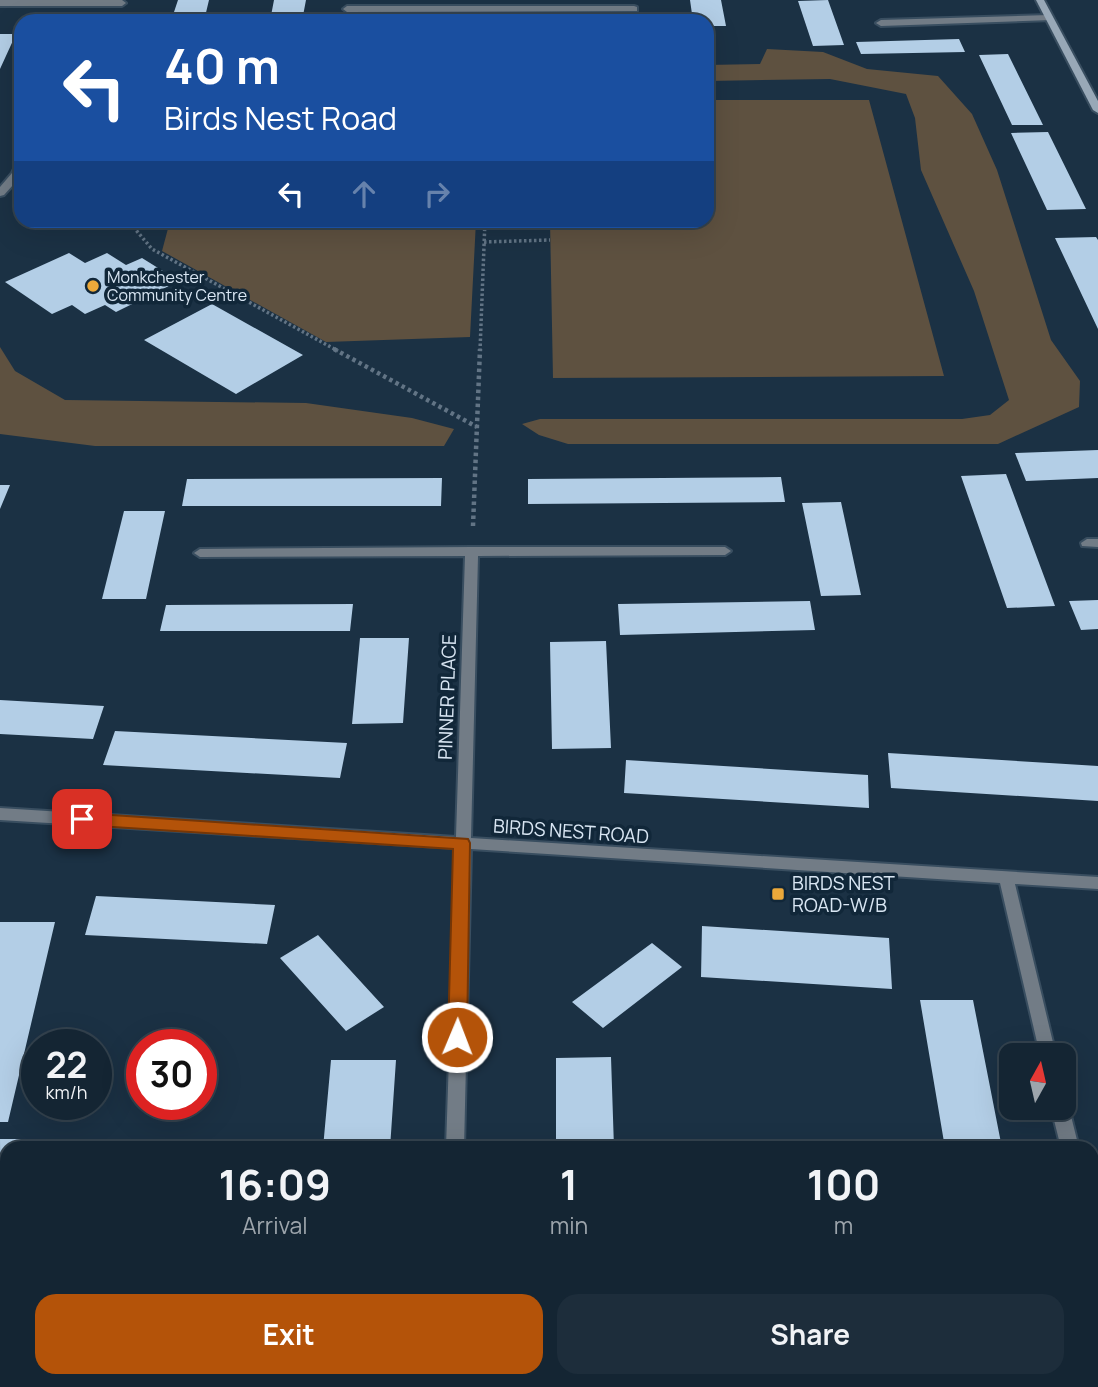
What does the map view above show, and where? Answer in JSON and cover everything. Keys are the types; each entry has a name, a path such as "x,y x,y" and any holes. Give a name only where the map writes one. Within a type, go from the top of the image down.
{"street":[{"path":"1040,0 1098,110"},
{"path":"0,3 122,3"},
{"path":"347,9 494,5 634,9"},
{"path":"881,23 1049,18"},
{"path":"0,193 14,177"},
{"name":"PINNER PLACE","path":"455,1141 471,551"},
{"path":"200,552 725,551"},
{"name":"BIRDS NEST ROAD","path":"0,814 1098,883"},
{"path":"1006,877 1045,1043"},
{"path":"1063,1120 1068,1141"}],"path":[{"path":"135,228 152,249 477,427"},
{"path":"471,551 485,228"},
{"path":"484,242 550,240"}],"shaded area":[{"path":"767,49 823,52 867,69 938,76 972,114 997,170 1051,340 1080,381 1079,407 998,444 568,444 539,435 522,424 540,419 962,419 990,415 1009,400 974,291 921,170 915,118 906,94 830,79 714,81 714,65 760,64"},
{"path":"714,100 869,100 944,376 553,378 550,228 714,228"},
{"path":"168,228 476,228 470,337 326,342 162,251"},
{"path":"0,347 15,371 65,400 306,403 412,418 454,429 444,446 95,446 0,434"}],"building":[{"path":"178,0 209,0 206,14 173,14"},
{"path":"274,0 306,0 303,14 271,14"},
{"path":"690,0 721,0 726,26 714,26 714,14 692,14"},
{"path":"828,0 844,45 813,46 798,1"},
{"path":"0,34 14,34 14,38 0,69"},
{"path":"959,39 965,52 861,54 856,42"},
{"path":"1008,54 1043,125 1012,125 979,55"},
{"path":"1048,132 1086,209 1047,210 1011,133"},
{"path":"1096,237 1098,240 1098,329 1055,238"},
{"path":"69,253 85,263 107,253 126,265 142,258 179,281 116,312 105,305 85,314 72,305 52,314 5,282"},
{"path":"212,304 303,355 236,394 144,340"},
{"path":"1098,450 1098,478 1026,481 1015,453"},
{"path":"1006,474 1055,606 1007,608 961,476"},
{"path":"781,477 785,502 528,504 528,479"},
{"path":"442,478 441,506 182,506 187,479"},
{"path":"0,485 10,485 0,509"},
{"path":"841,502 861,595 821,596 802,503"},
{"path":"124,511 165,511 146,599 102,599"},
{"path":"1098,600 1098,629 1081,630 1069,601"},
{"path":"810,601 815,630 620,635 618,604"},
{"path":"353,604 350,631 160,631 166,605"},
{"path":"360,638 409,638 403,723 352,724"},
{"path":"606,641 611,748 552,749 550,642"},
{"path":"0,700 104,706 93,739 0,734"},
{"path":"115,731 347,743 340,778 103,765"},
{"path":"888,753 1098,766 1098,801 891,788"},
{"path":"626,760 868,775 869,808 624,793"},
{"path":"96,896 275,905 267,944 85,935"},
{"path":"0,922 55,922 30,1029 21,1029 21,1067 8,1122 0,1122"},
{"path":"702,926 889,938 892,989 701,977"},
{"path":"318,935 384,1007 346,1031 280,958"},
{"path":"652,943 682,967 603,1028 572,1002"},
{"path":"920,1000 973,1000 1001,1141 944,1141"},
{"path":"611,1057 614,1141 556,1141 556,1058"},
{"path":"331,1060 396,1060 390,1141 324,1141"},
{"path":"0,1139 42,1139 42,1141"}],"place":[{"name":"Monkchester Community Centre","path":"93,286"},
{"name":"BIRDS NEST ROAD-W/B","path":"778,894"}],"route":[{"path":"82,819 462,843 457,1037"}]}
